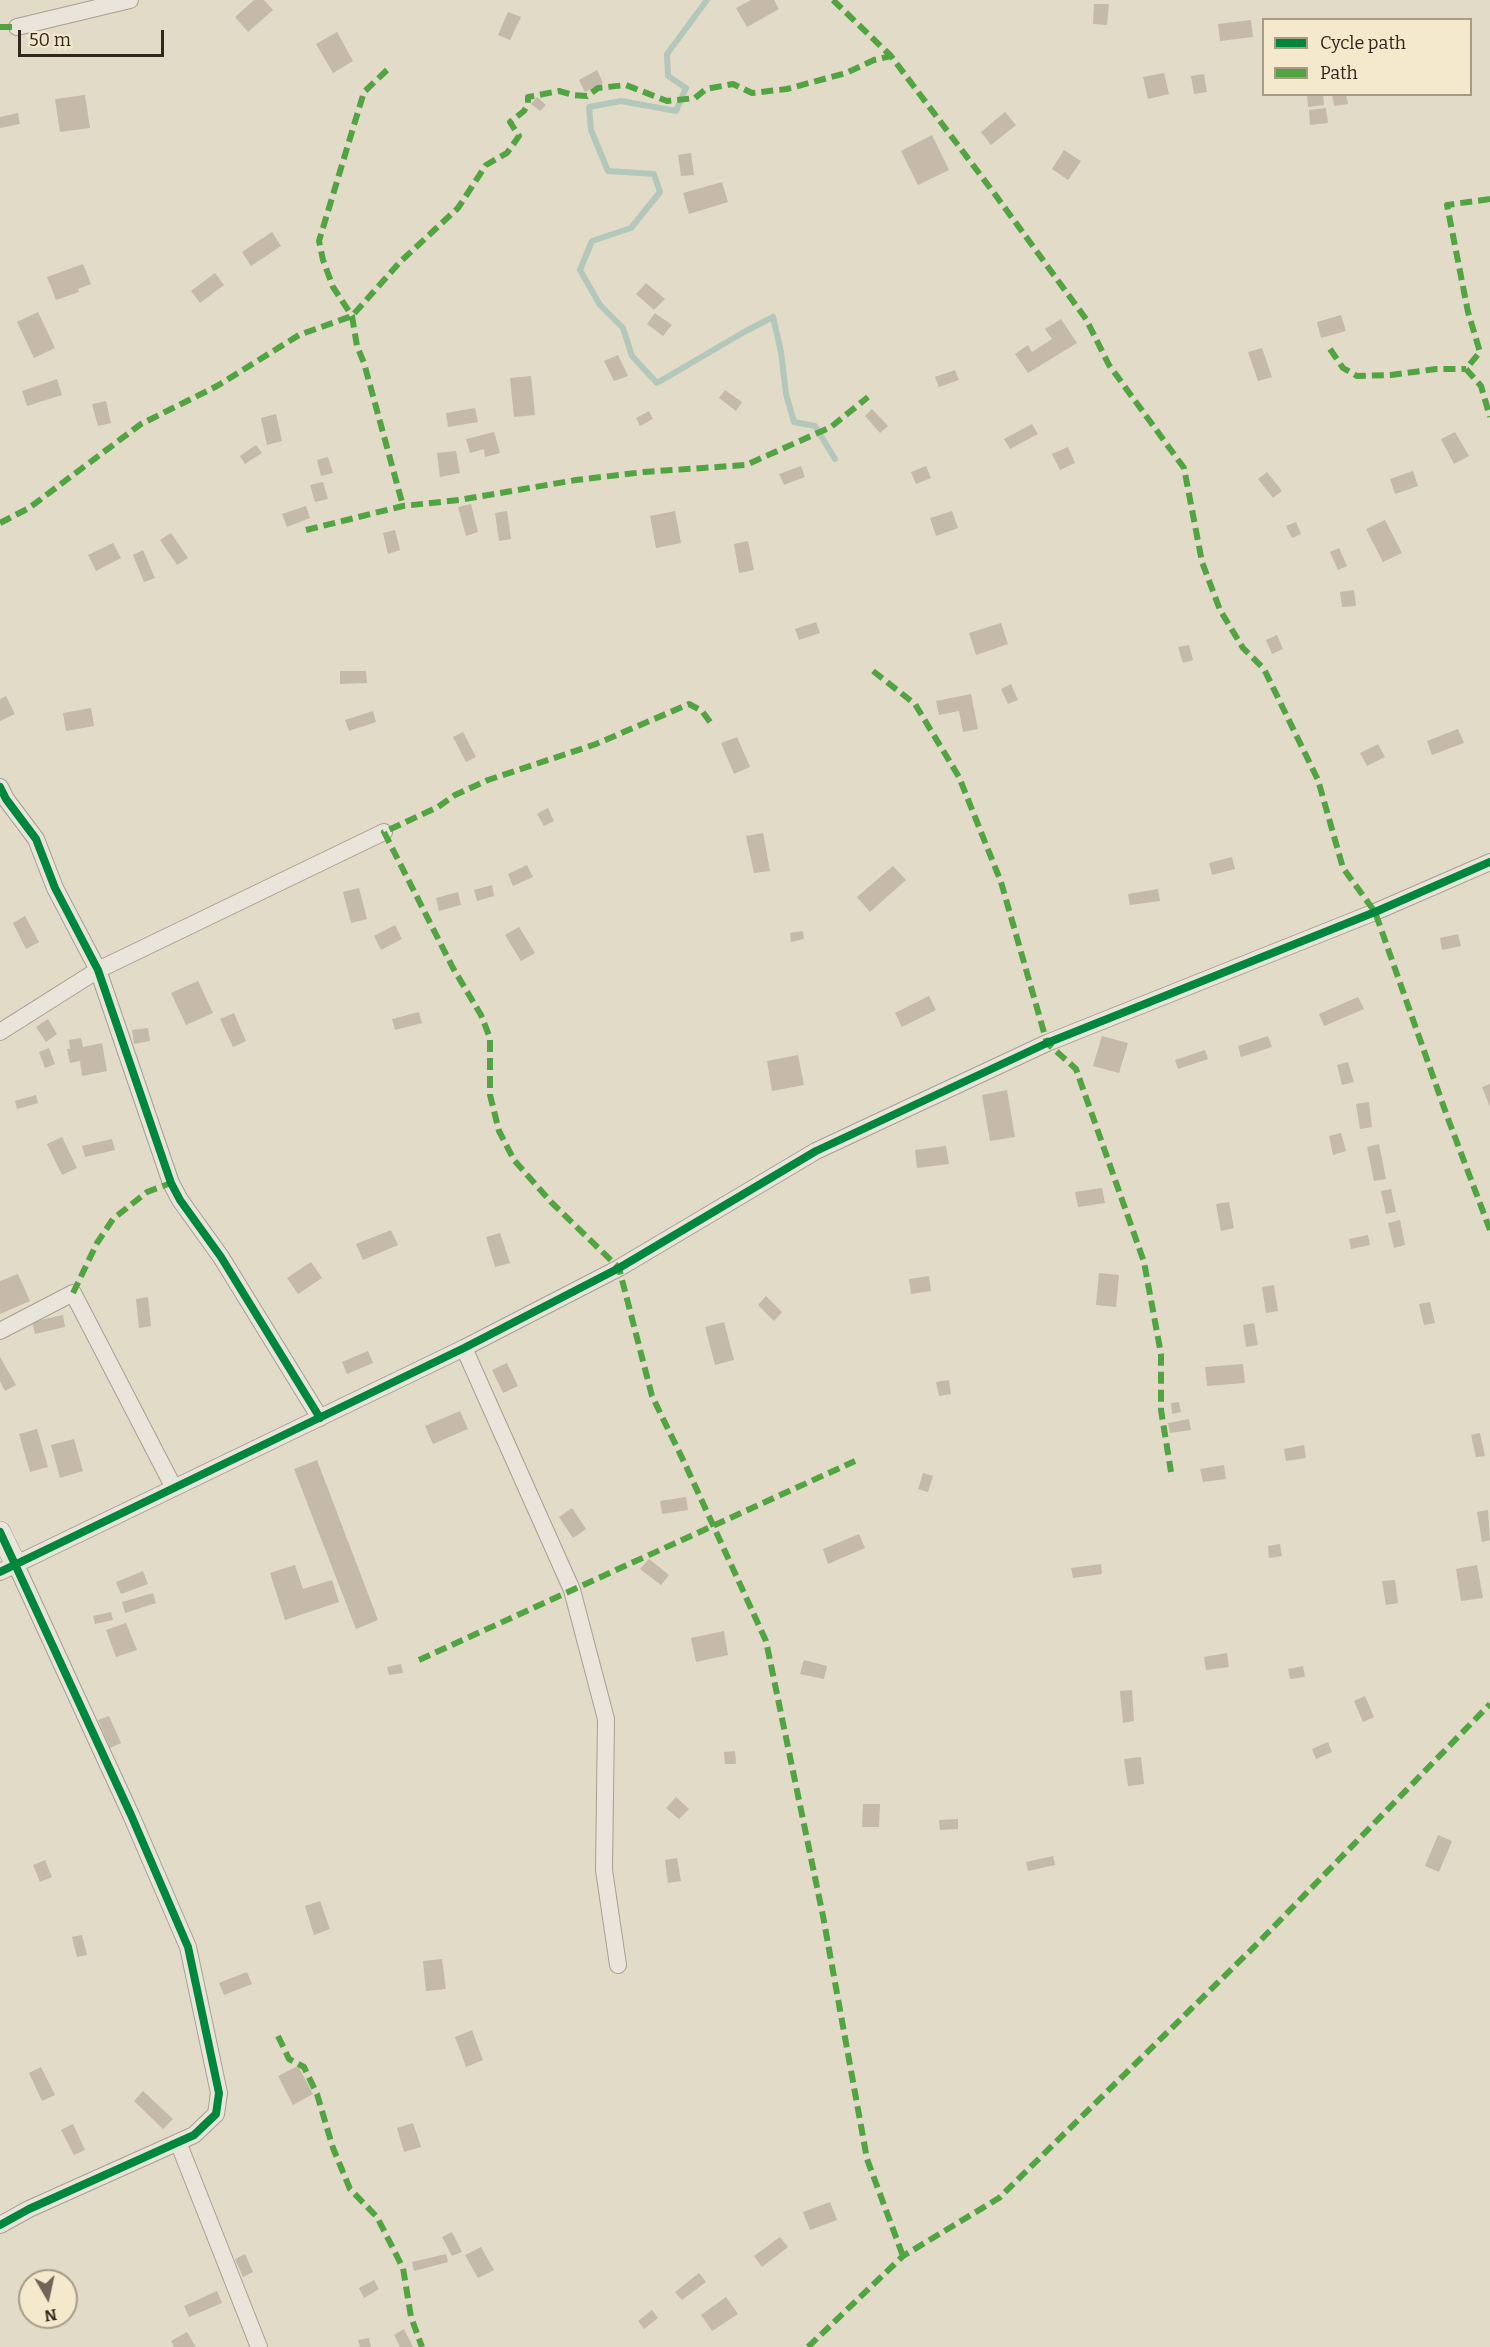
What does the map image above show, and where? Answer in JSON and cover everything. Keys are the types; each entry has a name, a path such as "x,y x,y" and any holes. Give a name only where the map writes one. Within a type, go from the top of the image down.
{"street":[{"path":"17,27 130,0"},
{"path":"0,787 6,799 36,839 55,888 98,970 171,1183 180,1200 221,1257 320,1418"},
{"path":"0,1032 98,970 384,832"},
{"path":"8,1568 464,1348 619,1268 816,1151 1047,1043 1375,912 1490,862"},
{"path":"0,1331 73,1293 174,1488"},
{"path":"464,1348 572,1590 606,1719 604,1870 618,1965"},
{"path":"0,1532 8,1568 131,1815 188,1947 219,2093 216,2114 194,2135 29,2209 0,2225"},
{"path":"178,2142 259,2347"}],"building":[{"path":"254,0 264,0 273,10 248,32 235,17"},
{"path":"751,0 774,0 779,9 747,27 736,8"},
{"path":"1094,4 1109,4 1107,25 1093,24"},
{"path":"508,12 521,17 510,40 498,35"},
{"path":"1251,20 1253,37 1220,41 1218,24"},
{"path":"337,32 353,61 333,73 316,44"},
{"path":"597,70 603,83 585,92 579,80"},
{"path":"1164,73 1169,94 1148,99 1143,77"},
{"path":"1204,74 1207,92 1194,94 1191,76"},
{"path":"85,95 90,128 60,132 55,99"},
{"path":"1307,96 1323,96 1324,105 1308,107"},
{"path":"1332,96 1346,96 1348,104 1334,106"},
{"path":"537,97 546,105 540,111 531,104"},
{"path":"1326,108 1328,123 1310,125 1309,110"},
{"path":"1005,112 1016,125 991,145 981,132"},
{"path":"18,113 20,124 0,128 0,117"},
{"path":"932,135 949,170 918,185 901,151"},
{"path":"1064,150 1081,161 1068,180 1052,169"},
{"path":"691,153 694,175 681,176 678,155"},
{"path":"722,182 728,202 689,214 683,193"},
{"path":"272,232 281,246 251,266 242,252"},
{"path":"83,264 91,284 78,289 79,292 56,300 47,277"},
{"path":"215,273 224,285 200,303 191,291"},
{"path":"646,283 665,299 654,310 636,294"},
{"path":"38,312 55,348 34,358 17,322"},
{"path":"655,313 672,325 663,336 647,324"},
{"path":"1341,315 1346,331 1321,338 1317,322"},
{"path":"1061,319 1077,343 1028,373 1015,354 1028,345 1032,352 1052,339 1045,329"},
{"path":"1262,348 1272,377 1258,381 1248,352"},
{"path":"618,355 628,376 614,381 604,361"},
{"path":"955,370 959,380 939,387 935,377"},
{"path":"531,376 535,415 514,417 510,378"},
{"path":"57,379 62,395 27,406 22,391"},
{"path":"725,390 742,402 736,411 719,398"},
{"path":"106,401 111,423 98,426 92,404"},
{"path":"475,408 478,422 448,427 446,413"},
{"path":"872,409 888,426 880,433 865,416"},
{"path":"649,411 653,419 640,426 636,418"},
{"path":"276,414 282,441 267,445 261,418"},
{"path":"1032,424 1038,434 1010,449 1004,439"},
{"path":"494,432 500,453 485,457 484,449 470,453 466,439"},
{"path":"1455,432 1469,456 1454,464 1441,439"},
{"path":"256,445 262,453 245,464 240,456"},
{"path":"1068,447 1075,463 1060,470 1052,454"},
{"path":"456,451 460,473 440,477 437,453"},
{"path":"328,457 333,473 321,476 317,460"},
{"path":"801,466 805,477 784,485 779,474"},
{"path":"926,466 931,478 916,484 911,472"},
{"path":"1413,471 1418,486 1395,494 1390,479"},
{"path":"1267,472 1282,491 1273,498 1258,479"},
{"path":"323,482 328,499 315,502 310,485"},
{"path":"471,504 478,532 466,536 458,507"},
{"path":"306,506 310,518 287,527 282,514"},
{"path":"507,511 511,539 499,541 495,513"},
{"path":"675,511 681,543 656,548 650,516"},
{"path":"952,511 958,528 936,536 930,518"},
{"path":"1385,520 1402,553 1383,562 1366,529"},
{"path":"1296,522 1301,534 1292,538 1286,526"},
{"path":"395,530 400,550 388,554 383,533"},
{"path":"171,533 188,558 177,565 160,540"},
{"path":"748,541 754,570 739,573 734,544"},
{"path":"113,543 121,558 96,571 88,555"},
{"path":"1339,548 1347,566 1338,570 1330,552"},
{"path":"143,550 155,578 144,582 133,555"},
{"path":"1354,590 1356,606 1342,607 1340,592"},
{"path":"816,622 820,633 799,640 795,629"},
{"path":"1001,623 1008,644 976,655 969,633"},
{"path":"1277,635 1283,649 1272,654 1266,640"},
{"path":"1189,645 1193,660 1183,663 1178,647"},
{"path":"340,671 366,671 367,683 340,684"},
{"path":"1011,684 1018,700 1008,704 1001,689"},
{"path":"971,694 978,729 963,732 959,711 939,715 936,701"},
{"path":"6,696 15,714 0,721 0,699"},
{"path":"91,708 94,726 66,731 63,713"},
{"path":"373,711 376,722 349,731 345,720"},
{"path":"1458,729 1464,743 1432,755 1427,741"},
{"path":"463,732 476,757 466,762 453,737"},
{"path":"737,737 750,767 734,774 721,743"},
{"path":"1378,744 1385,757 1367,766 1360,753"},
{"path":"548,808 554,821 544,826 537,814"},
{"path":"763,833 770,871 754,873 746,836"},
{"path":"1232,857 1235,869 1212,875 1209,863"},
{"path":"527,865 533,877 513,886 508,874"},
{"path":"893,866 906,880 870,912 857,897"},
{"path":"492,885 494,896 477,901 474,890"},
{"path":"359,888 367,919 351,923 343,892"},
{"path":"1158,889 1160,901 1130,905 1128,894"},
{"path":"458,892 461,905 439,911 436,898"},
{"path":"25,916 39,942 26,949 13,923"},
{"path":"395,925 402,939 381,950 374,936"},
{"path":"519,927 535,953 521,961 505,935"},
{"path":"803,931 804,939 791,942 790,933"},
{"path":"1458,934 1461,946 1442,950 1440,938"},
{"path":"198,981 213,1013 186,1025 171,993"},
{"path":"929,996 936,1010 902,1027 895,1013"},
{"path":"1358,997 1364,1009 1324,1026 1319,1014"},
{"path":"419,1012 422,1023 395,1030 392,1019"},
{"path":"234,1013 246,1041 233,1047 220,1019"},
{"path":"48,1019 57,1034 46,1042 36,1027"},
{"path":"148,1028 150,1041 134,1044 132,1030"},
{"path":"1102,1036 1128,1043 1119,1073 1093,1066"},
{"path":"1268,1036 1272,1047 1241,1057 1238,1046"},
{"path":"81,1038 83,1047 102,1043 107,1071 82,1076 80,1061 70,1063 67,1049 70,1049 69,1040"},
{"path":"49,1048 55,1064 45,1068 39,1052"},
{"path":"1205,1050 1208,1059 1178,1069 1175,1060"},
{"path":"798,1055 804,1085 772,1091 767,1061"},
{"path":"1348,1062 1354,1082 1342,1085 1337,1065"},
{"path":"1490,1084 1490,1107 1482,1087"},
{"path":"1007,1090 1015,1137 990,1141 982,1095"},
{"path":"36,1095 38,1103 17,1109 15,1101"},
{"path":"1369,1102 1372,1127 1360,1129 1356,1104"},
{"path":"1341,1133 1346,1151 1333,1155 1329,1136"},
{"path":"62,1137 77,1168 62,1175 47,1144"},
{"path":"112,1139 115,1150 85,1157 82,1146"},
{"path":"1379,1144 1386,1179 1374,1181 1367,1147"},
{"path":"946,1146 949,1164 917,1168 915,1150"},
{"path":"1102,1188 1105,1203 1078,1207 1075,1192"},
{"path":"1391,1189 1396,1212 1386,1214 1381,1191"},
{"path":"1229,1202 1234,1228 1221,1231 1216,1204"},
{"path":"1400,1220 1405,1245 1394,1248 1388,1223"},
{"path":"391,1230 398,1245 363,1260 356,1244"},
{"path":"500,1233 510,1263 495,1267 486,1237"},
{"path":"1368,1235 1370,1245 1351,1249 1349,1239"},
{"path":"311,1262 322,1278 298,1294 287,1278"},
{"path":"1099,1273 1119,1275 1116,1307 1096,1305"},
{"path":"18,1274 30,1301 0,1314 0,1281"},
{"path":"929,1276 931,1291 911,1294 909,1279"},
{"path":"1274,1285 1278,1311 1266,1313 1262,1287"},
{"path":"766,1296 782,1312 774,1321 758,1305"},
{"path":"148,1297 151,1326 139,1328 136,1299"},
{"path":"1430,1302 1435,1323 1424,1325 1419,1304"},
{"path":"63,1315 65,1327 35,1334 32,1322"},
{"path":"724,1322 734,1360 715,1365 705,1327"},
{"path":"1254,1323 1258,1345 1246,1347 1243,1325"},
{"path":"368,1351 373,1363 347,1374 342,1362"},
{"path":"0,1357 16,1385 5,1391 0,1381"},
{"path":"507,1363 518,1386 503,1393 492,1370"},
{"path":"1243,1364 1245,1383 1207,1386 1205,1367"},
{"path":"949,1380 951,1394 939,1396 936,1382"},
{"path":"1179,1402 1181,1412 1172,1414 1171,1403"},
{"path":"460,1411 468,1429 433,1444 425,1426"},
{"path":"1189,1419 1191,1430 1170,1433 1168,1423"},
{"path":"37,1429 48,1467 30,1472 19,1434"},
{"path":"1480,1433 1485,1456 1476,1457 1471,1435"},
{"path":"74,1439 83,1471 60,1478 51,1445"},
{"path":"1304,1445 1306,1458 1286,1461 1284,1449"},
{"path":"317,1460 378,1620 356,1629 294,1469"},
{"path":"1224,1465 1226,1479 1203,1482 1200,1469"},
{"path":"923,1473 933,1476 928,1492 918,1489"},
{"path":"686,1497 688,1510 662,1514 660,1501"},
{"path":"572,1508 586,1529 573,1538 559,1517"},
{"path":"1488,1510 1490,1540 1482,1542 1477,1512"},
{"path":"859,1534 865,1548 828,1564 823,1549"},
{"path":"1280,1544 1282,1556 1269,1558 1268,1546"},
{"path":"649,1559 669,1575 661,1585 640,1569"},
{"path":"1101,1564 1102,1574 1073,1578 1071,1568"},
{"path":"295,1565 303,1589 332,1580 339,1602 285,1620 270,1573"},
{"path":"1477,1565 1483,1598 1461,1601 1456,1569"},
{"path":"143,1571 148,1584 121,1594 116,1582"},
{"path":"1395,1580 1398,1603 1386,1605 1382,1581"},
{"path":"153,1593 156,1603 125,1613 122,1602"},
{"path":"111,1612 113,1620 95,1624 93,1616"},
{"path":"126,1623 137,1650 116,1657 106,1630"},
{"path":"724,1631 728,1655 696,1662 691,1638"},
{"path":"1227,1653 1229,1667 1206,1670 1204,1657"},
{"path":"804,1660 827,1666 824,1679 800,1674"},
{"path":"401,1664 403,1673 389,1675 387,1667"},
{"path":"1303,1666 1305,1677 1290,1679 1288,1669"},
{"path":"1132,1690 1134,1721 1123,1723 1120,1691"},
{"path":"1365,1696 1374,1717 1363,1722 1354,1701"},
{"path":"109,1716 121,1743 110,1748 98,1720"},
{"path":"1328,1742 1332,1752 1316,1759 1312,1749"},
{"path":"735,1751 736,1764 725,1764 724,1752"},
{"path":"1141,1757 1144,1784 1128,1786 1124,1759"},
{"path":"676,1797 689,1809 679,1819 666,1808"},
{"path":"863,1804 880,1804 879,1827 862,1827"},
{"path":"958,1819 958,1829 940,1830 939,1820"},
{"path":"1438,1835 1452,1841 1439,1872 1425,1866"},
{"path":"1053,1856 1055,1865 1028,1871 1026,1862"},
{"path":"677,1858 681,1881 668,1883 665,1860"},
{"path":"45,1860 52,1877 40,1882 33,1865"},
{"path":"320,1901 330,1929 314,1935 305,1906"},
{"path":"82,1935 87,1955 77,1957 72,1937"},
{"path":"442,1959 446,1989 426,1991 423,1961"},
{"path":"247,1972 252,1984 224,1995 219,1983"},
{"path":"472,2030 483,2060 466,2067 455,2037"},
{"path":"298,2066 313,2094 293,2105 278,2076"},
{"path":"41,2067 55,2095 42,2101 29,2073"},
{"path":"143,2091 173,2119 163,2129 134,2101"},
{"path":"413,2123 421,2147 404,2152 397,2128"},
{"path":"73,2124 85,2150 74,2155 61,2130"},
{"path":"830,2202 837,2220 810,2230 803,2212"},
{"path":"452,2232 462,2252 452,2256 442,2237"},
{"path":"780,2237 788,2247 762,2267 754,2256"},
{"path":"481,2247 494,2270 478,2278 465,2255"},
{"path":"245,2254 253,2272 243,2277 235,2259"},
{"path":"446,2254 448,2262 414,2271 412,2262"},
{"path":"699,2273 706,2282 682,2300 675,2292"},
{"path":"374,2280 379,2289 364,2298 359,2288"},
{"path":"217,2291 222,2303 189,2317 184,2306"},
{"path":"726,2297 738,2314 712,2331 701,2315"},
{"path":"652,2310 658,2318 644,2329 638,2321"},
{"path":"404,2329 413,2347 400,2347 394,2335"},
{"path":"187,2332 196,2347 174,2347 171,2341"},
{"path":"369,2338 371,2347 360,2347 358,2340"}],"waterway":[{"path":"707,0 667,54 668,76 686,88 676,111 621,101 589,107 591,130 608,171 654,174 660,192 631,228 592,241 580,270 600,305 623,328 632,356 657,383 773,317 781,352 786,394 794,422 815,426 835,459"}],"marked path":[{"path":"833,0 891,56 994,193 1086,319 1109,365 1184,468 1202,562 1220,610 1243,648 1264,669 1318,780 1343,868 1375,912 1490,1230"},
{"path":"0,27 17,27"},
{"path":"0,523 29,508 141,424 217,386 299,335 352,316 400,262 458,208 486,165 507,153 519,136 510,122 524,111 528,104 528,97 559,91 587,96 598,88 626,85 667,101 695,98 706,89 733,84 752,93 787,89 846,73 874,60 891,56"},
{"path":"387,70 364,92 319,241 333,287 352,316 357,346 364,363 403,506"},
{"path":"1490,199 1447,205 1468,312 1480,352 1466,369 1481,386 1490,417"},
{"path":"1330,349 1343,368 1357,376 1391,375 1436,369 1466,369"},
{"path":"306,530 403,506 459,500 576,480 644,472 746,465 831,427 868,397"},
{"path":"873,671 915,704 959,777 1001,882 1047,1043 1076,1069 1144,1262 1161,1354 1161,1410 1171,1472"},
{"path":"710,722 702,711 689,704 596,744 488,780 384,832 453,968 481,1015 490,1038 490,1095 499,1131 514,1160 551,1202 619,1268 652,1396 766,1641 823,1916 867,2159 903,2256"},
{"path":"73,1293 97,1243 113,1219 147,1192 171,1183"},
{"path":"419,1660 855,1461"},
{"path":"808,2347 903,2256 999,2198 1255,1946 1490,1704"},
{"path":"278,2036 289,2059 304,2067 317,2094 333,2148 350,2189 377,2217 403,2268 411,2317 422,2347"}],"cycle path":[{"path":"0,787 6,799 36,839 55,888 98,970 171,1183 180,1200 221,1257 320,1418"},
{"path":"0,1572 464,1348 619,1268 816,1151 1047,1043 1375,912 1490,862"},
{"path":"0,1532 131,1815 188,1947 219,2093 216,2114 194,2135 29,2209 0,2225"}]}
